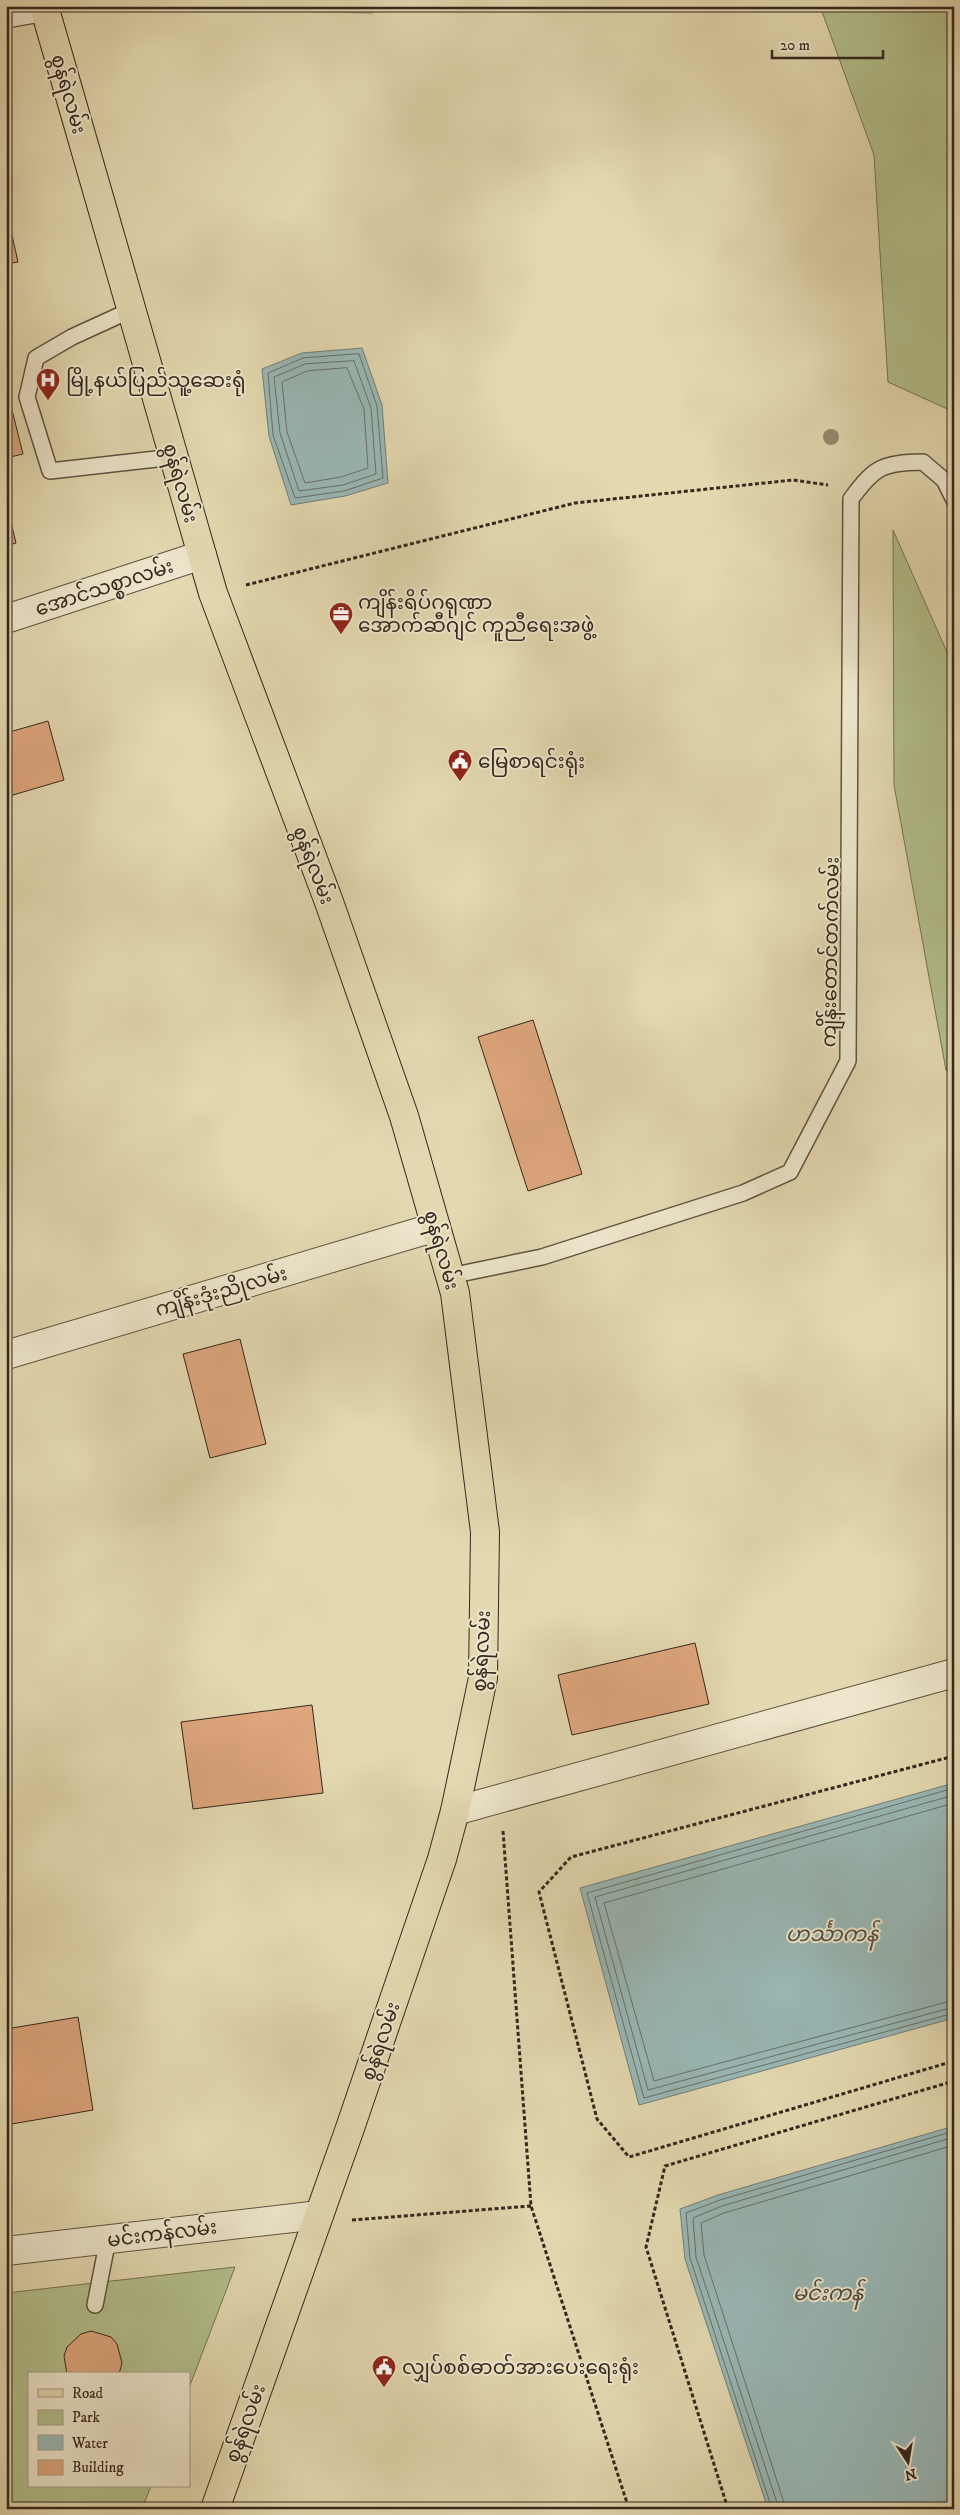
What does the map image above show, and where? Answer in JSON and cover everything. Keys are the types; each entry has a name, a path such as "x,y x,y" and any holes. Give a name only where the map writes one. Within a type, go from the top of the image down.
{"main road":[{"name":"စွန်ရဲလမ်း","path":"45,10 213,593 325,893 404,1116 455,1293 485,1532 483,1678 455,1810 438,1869 318,2219 215,2509"}],"street":[{"name":"အောင်သစ္စာလမ်း","path":"6,618 202,555"},
{"name":"ကျိန်းဒုံးညိုလမ်း","path":"6,1354 436,1227"},
{"path":"455,1810 954,1673"},
{"name":"မင်းကန်လမ်း","path":"6,2251 108,2239 318,2219"}],"lane":[{"path":"6,20 45,10"},
{"path":"131,310 72,338 36,358 27,397 50,472 174,457"},
{"name":"ကျိန်းတောင်တက်လမ်း","path":"450,1276 551,1254 743,1193 790,1172 848,1061 851,499 874,471 895,462 923,462 944,480 954,500"},
{"path":"95,2305 108,2239"}],"path":[{"path":"213,593 575,503 792,480 858,489"},
{"path":"954,1756 571,1857 539,1892 597,2119 629,2157 954,2061"},
{"path":"500,1799 531,2206 629,2509"},
{"path":"728,2509 646,2247 666,2166 954,2081"},
{"path":"318,2219 531,2206"}],"green space":[{"path":"820,6 954,6 954,412 888,382 874,155"},
{"path":"893,530 954,668 954,1076 946,1070 894,785"},
{"path":"235,2267 190,2385 190,2372 28,2372 28,2488 150,2488 142,2509 6,2509 6,2293"}],"water":[{"path":"311,6 384,6 372,13 313,12"},
{"path":"362,348 382,405 388,483 345,496 291,505 269,436 262,369 302,353"},
{"name":"ဟင်္သာကန်","path":"954,1783 954,2018 639,2105 580,1888"},
{"name":"မင်းကန်","path":"954,2126 954,2509 768,2509 685,2259 680,2209 718,2195"}],"building":[{"path":"6,208 18,262 6,264"},
{"path":"6,398 9,398 23,454 6,458"},
{"path":"6,502 16,543 6,546"},
{"path":"48,721 64,780 6,797 6,733"},
{"path":"533,1020 582,1174 528,1191 478,1037"},
{"path":"240,1339 266,1444 210,1458 183,1354"},
{"path":"695,1643 709,1704 572,1735 558,1675"},
{"path":"312,1705 323,1793 193,1809 181,1722"},
{"path":"78,2017 93,2110 6,2125 6,2029"},
{"path":"91,2331 111,2337 117,2344 122,2363 120,2372 67,2372 64,2356 67,2347 81,2334"}],"place":[{"name":"မြို့နယ်ပြည်သူ့ဆေးရုံ","path":"48,401"},
{"name":"ကျိန်းရိပ်ဂရုဏာ အောက်ဆီဂျင် ကူညီရေးအဖွဲ့","path":"341,635"},
{"name":"မြေစာရင်းရုံး","path":"460,782"},
{"name":"လျှပ်စစ်ဓာတ်အားပေးရေးရုံး","path":"384,2388"}]}
